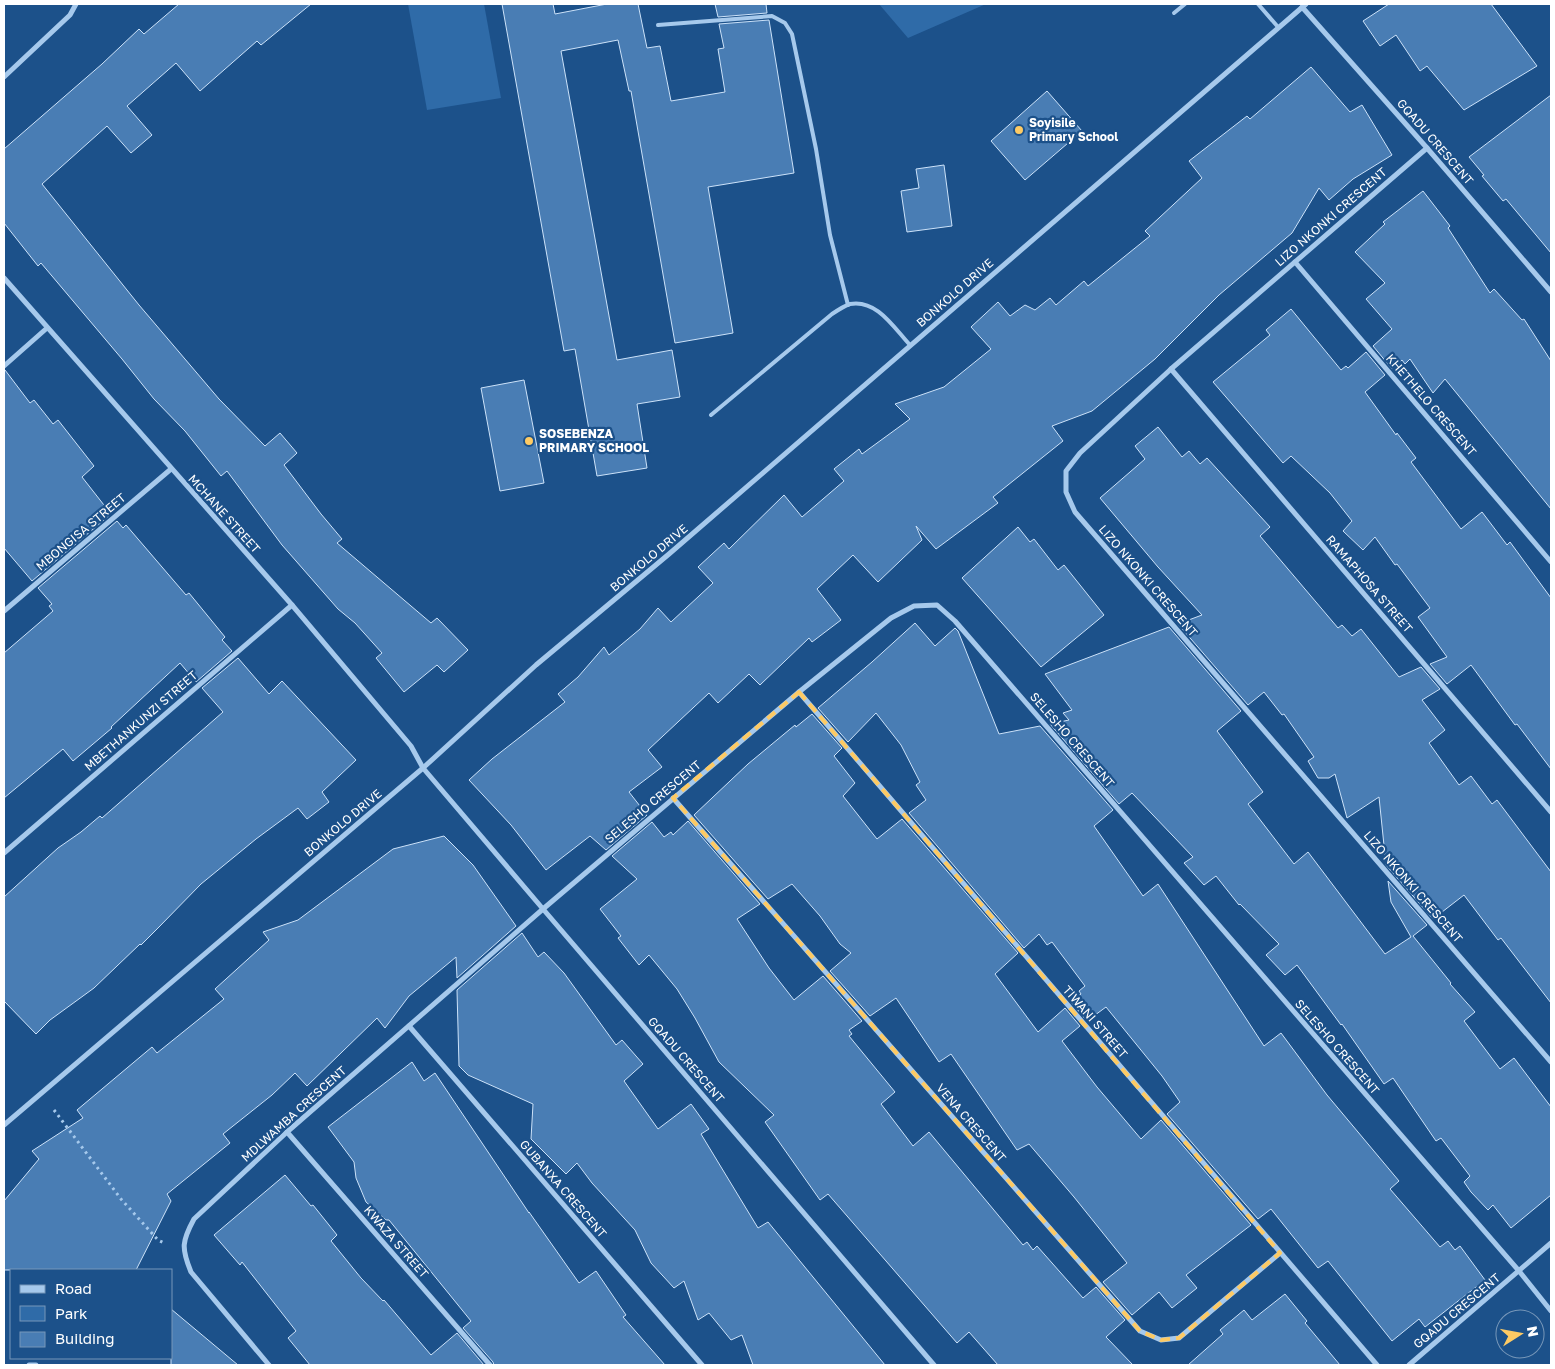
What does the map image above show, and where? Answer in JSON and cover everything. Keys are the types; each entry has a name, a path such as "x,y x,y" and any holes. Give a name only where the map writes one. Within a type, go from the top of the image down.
{"street":[{"path":"4,77 70,15 76,4"},
{"name":"BONKOLO DRIVE","path":"4,1125 423,768 536,665 676,548 1304,5"},
{"name":"GQADU CRESCENT","path":"1304,5 1551,292"},
{"name":"LIZO NKONKI CRESCENT","path":"1427,148 1171,369 1080,453 1066,471 1066,492 1076,512 1551,1062"},
{"name":"KHETHELO CRESCENT","path":"1295,262 1551,562"},
{"name":"MCHANE STREET","path":"4,278 292,605 411,746 423,768"},
{"path":"4,366 47,328"},
{"name":"RAMAPHOSA STREET","path":"1171,369 1551,812"},
{"name":"MBONGISA STREET","path":"4,611 171,469"},
{"name":"MBETHANKUNZI STREET","path":"4,853 292,605"},
{"name":"SELESHO CRESCENT","path":"543,909 798,692 890,618 914,606 937,605 955,620 1519,1271"},
{"name":"TIWANI STREET","path":"798,692 1376,1365"},
{"name":"GQADU CRESCENT","path":"423,768 934,1365"},
{"name":"VENA CRESCENT","path":"673,798 1140,1331 1161,1340 1179,1338 1280,1253"},
{"name":"MDLWAMBA CRESCENT","path":"184,1254 186,1235 194,1219 287,1132 543,909"},
{"name":"GUBANXA CRESCENT","path":"409,1026 702,1365"},
{"name":"KWAZA STREET","path":"287,1132 490,1365"},
{"name":"GQADU CRESCENT","path":"1409,1365 1551,1243"},
{"path":"184,1254 192,1272 269,1365"},
{"path":"1519,1271 1551,1311"},
{"path":"29,1365 36,1365"}],"lane":[{"path":"1174,13 1185,4"},
{"path":"1258,4 1278,27"},
{"path":"658,25 772,16 785,23 792,34 814,139 830,235 848,305"},
{"path":"711,415 832,314 848,305 862,303 872,307 910,345"}],"path":[{"path":"42,1093 120,1199 158,1240 184,1254"}],"highlighted area":[{"path":"799,692 1280,1253 1179,1338 1161,1340 1140,1331 673,798"}],"green space":[{"path":"408,4 484,4 501,98 427,110"},
{"path":"879,4 986,4 908,38"}],"building":[{"path":"179,4 311,4 261,45 257,41 200,91 176,63 127,106 152,135 131,153 107,126 42,184 139,305 219,399 265,446 280,433 297,453 284,465 342,539 337,543 431,623 437,618 468,650 444,672 437,665 404,692 376,658 382,653 355,623 338,609 282,545 227,471 221,476 185,431 154,399 41,263 38,266 4,223 4,149 102,64 139,29 144,34"},
{"path":"502,4 553,4 555,14 607,4 638,4 647,48 660,46 671,101 725,92 718,49 724,48 719,24 769,20 794,173 708,187 733,333 675,343 631,91 629,91 618,40 561,51 617,360 672,350 680,397 637,404 647,468 597,476 575,349 564,351"},
{"path":"715,4 766,4 767,13 718,17"},
{"path":"1389,4 1491,4 1537,66 1464,110 1427,66 1420,71 1396,35 1380,46 1363,21"},
{"path":"1311,67 1350,112 1362,105 1392,155 1353,179 1329,200 1319,188 1292,233 1219,295 1155,359 1092,411 1052,426 1063,441 993,497 998,503 936,549 916,526 922,540 878,582 853,555 817,589 841,620 812,642 809,638 760,685 749,674 718,703 709,693 648,750 662,767 629,792 647,815 606,850 590,836 546,870 511,825 469,780 492,759 565,702 558,694 578,677 604,647 609,655 640,629 658,608 671,622 713,583 698,567 724,543 729,549 784,495 802,517 844,481 834,469 859,449 862,454 910,419 895,404 944,387 991,349 971,327 998,302 1010,316 1025,305 1035,310 1050,298 1056,305 1084,281 1088,286 1150,236 1145,231 1202,178 1189,161 1247,116 1250,119"},
{"path":"1047,91 1082,131 1025,180 991,141"},
{"path":"1551,95 1551,253 1506,199 1503,201 1469,157"},
{"path":"944,165 952,226 907,232 901,191 919,188 916,169"},
{"path":"1423,191 1450,226 1448,228 1490,293 1494,289 1522,320 1524,319 1551,361 1551,509 1445,379 1433,393 1410,359 1405,364 1402,360 1392,369 1373,346 1392,329 1366,299 1385,283 1355,252 1385,224 1383,222"},
{"path":"1291,309 1341,370 1346,366 1348,368 1366,352 1385,375 1365,392 1396,435 1397,433 1416,458 1411,462 1461,529 1482,512 1507,545 1510,542 1551,598 1551,769 1517,724 1515,725 1471,665 1447,684 1430,664 1447,657 1418,617 1430,608 1397,564 1395,565 1375,537 1363,550 1343,531 1352,521 1330,493 1291,456 1283,463 1213,382 1270,335 1266,330"},
{"path":"4,370 30,403 34,400 53,424 58,420 94,466 82,477 111,514 32,581 4,548"},
{"path":"524,380 544,483 500,491 481,388"},
{"path":"1158,427 1182,457 1189,451 1200,464 1207,458 1270,527 1260,536 1338,628 1342,625 1352,636 1361,629 1399,677 1421,667 1440,689 1422,700 1445,730 1429,743 1459,785 1471,776 1492,804 1497,800 1551,872 1551,1003 1501,938 1498,940 1464,895 1433,919 1386,865 1379,797 1347,818 1335,774 1329,778 1318,778 1308,761 1314,757 1284,714 1282,715 1264,692 1248,705 1178,624 1202,615 1158,567 1100,498 1145,459 1135,446"},
{"path":"117,521 123,528 126,525 186,595 189,593 225,637 222,640 232,651 196,682 180,663 112,728 73,761 63,749 4,798 4,653 53,611 49,606 52,604 38,588"},
{"path":"1018,527 1030,542 1034,539 1058,570 1064,565 1104,615 1041,667 962,578"},
{"path":"915,623 935,646 955,628 958,631 999,734 1040,726 1113,810 1094,826 1143,896 1158,884 1264,1046 1281,1033 1327,1095 1399,1181 1390,1189 1440,1247 1448,1241 1455,1250 1460,1246 1485,1280 1425,1327 1419,1319 1392,1341 1328,1261 1318,1268 1271,1209 1258,1219 1167,1114 1180,1102 1162,1076 1106,1007 1087,1021 1071,1002 1081,994 1079,991 1085,986 1052,942 1047,945 1039,934 1024,948 909,813 926,800 916,785 920,782 901,745 876,713 848,742 818,708"},
{"path":"1169,627 1241,711 1217,731 1263,792 1248,804 1294,864 1308,852 1385,954 1411,937 1391,902 1388,881 1427,925 1413,936 1450,984 1475,1012 1464,1021 1500,1069 1514,1058 1551,1107 1551,1195 1511,1228 1493,1205 1488,1210 1471,1192 1464,1182 1470,1176 1441,1138 1436,1141 1393,1078 1384,1084 1342,1024 1297,965 1285,975 1266,955 1279,944 1239,905 1216,876 1204,885 1184,863 1193,857 1132,793 1119,804 1050,724 1069,720 1063,713 1072,710 1045,674"},
{"path":"238,658 269,694 282,681 356,760 322,792 329,802 307,819 298,808 256,839 201,884 141,945 94,988 50,1020 36,1034 4,1001 4,897 58,848 100,816 102,818 223,712 202,688"},
{"path":"812,714 842,748 834,756 855,783 843,796 877,839 902,819 1018,953 995,974 1038,1032 1065,1008 1080,1026 1062,1041 1097,1087 1141,1139 1161,1120 1251,1225 1186,1275 1197,1288 1172,1308 1159,1292 1132,1315 1103,1282 1127,1263 1029,1144 1017,1150 951,1054 939,1062 896,998 870,1016 830,971 851,953 840,944 820,916 792,884 768,899 694,815 748,764 795,725 796,727"},
{"path":"688,821 760,904 737,919 769,968 794,1000 823,976 862,1021 849,1030 852,1034 849,1036 895,1092 881,1104 913,1146 929,1132 1023,1245 1027,1242 1033,1250 1037,1246 1083,1298 1096,1287 1125,1320 1106,1337 1133,1365 998,1365 969,1332 957,1343 828,1194 820,1200 765,1122 774,1115 719,1062 677,989 649,955 639,965 618,938 621,936 600,909 637,879 612,856 652,822 664,837 671,832 673,835"},
{"path":"444,836 473,865 516,926 457,978 456,957 409,996 385,1028 377,1018 307,1086 295,1073 272,1095 223,1134 230,1143 167,1194 171,1201 137,1269 4,1270 4,1201 39,1159 32,1151 83,1118 77,1110 152,1047 157,1053 224,999 215,989 269,940 263,932 298,920 393,849"},
{"path":"522,933 538,957 544,952 564,973 616,1045 622,1040 643,1064 624,1081 658,1129 691,1104 709,1129 701,1134 758,1228 768,1222 885,1365 753,1365 742,1335 731,1340 709,1313 698,1320 684,1281 674,1288 651,1263 635,1230 592,1183 577,1163 566,1174 531,1139 533,1104 468,1075 459,1066 457,990"},
{"path":"412,1062 424,1081 435,1073 529,1213 579,1283 596,1271 626,1315 623,1317 665,1365 494,1365 463,1328 471,1321 389,1220 386,1220 366,1202 356,1178 354,1162 328,1127"},
{"path":"285,1175 311,1206 313,1205 337,1235 331,1241 361,1278 384,1300 431,1355 457,1333 484,1365 310,1365 288,1338 296,1331 242,1262 240,1265 214,1235"},
{"path":"1285,1294 1307,1321 1305,1323 1340,1365 1188,1365 1223,1334 1220,1330 1244,1310 1252,1320"},
{"path":"172,1310 238,1365 171,1365"}],"place":[{"name":"Soyisile Primary School","path":"1019,130"},
{"name":"SOSEBENZA PRIMARY SCHOOL","path":"529,441"}]}
